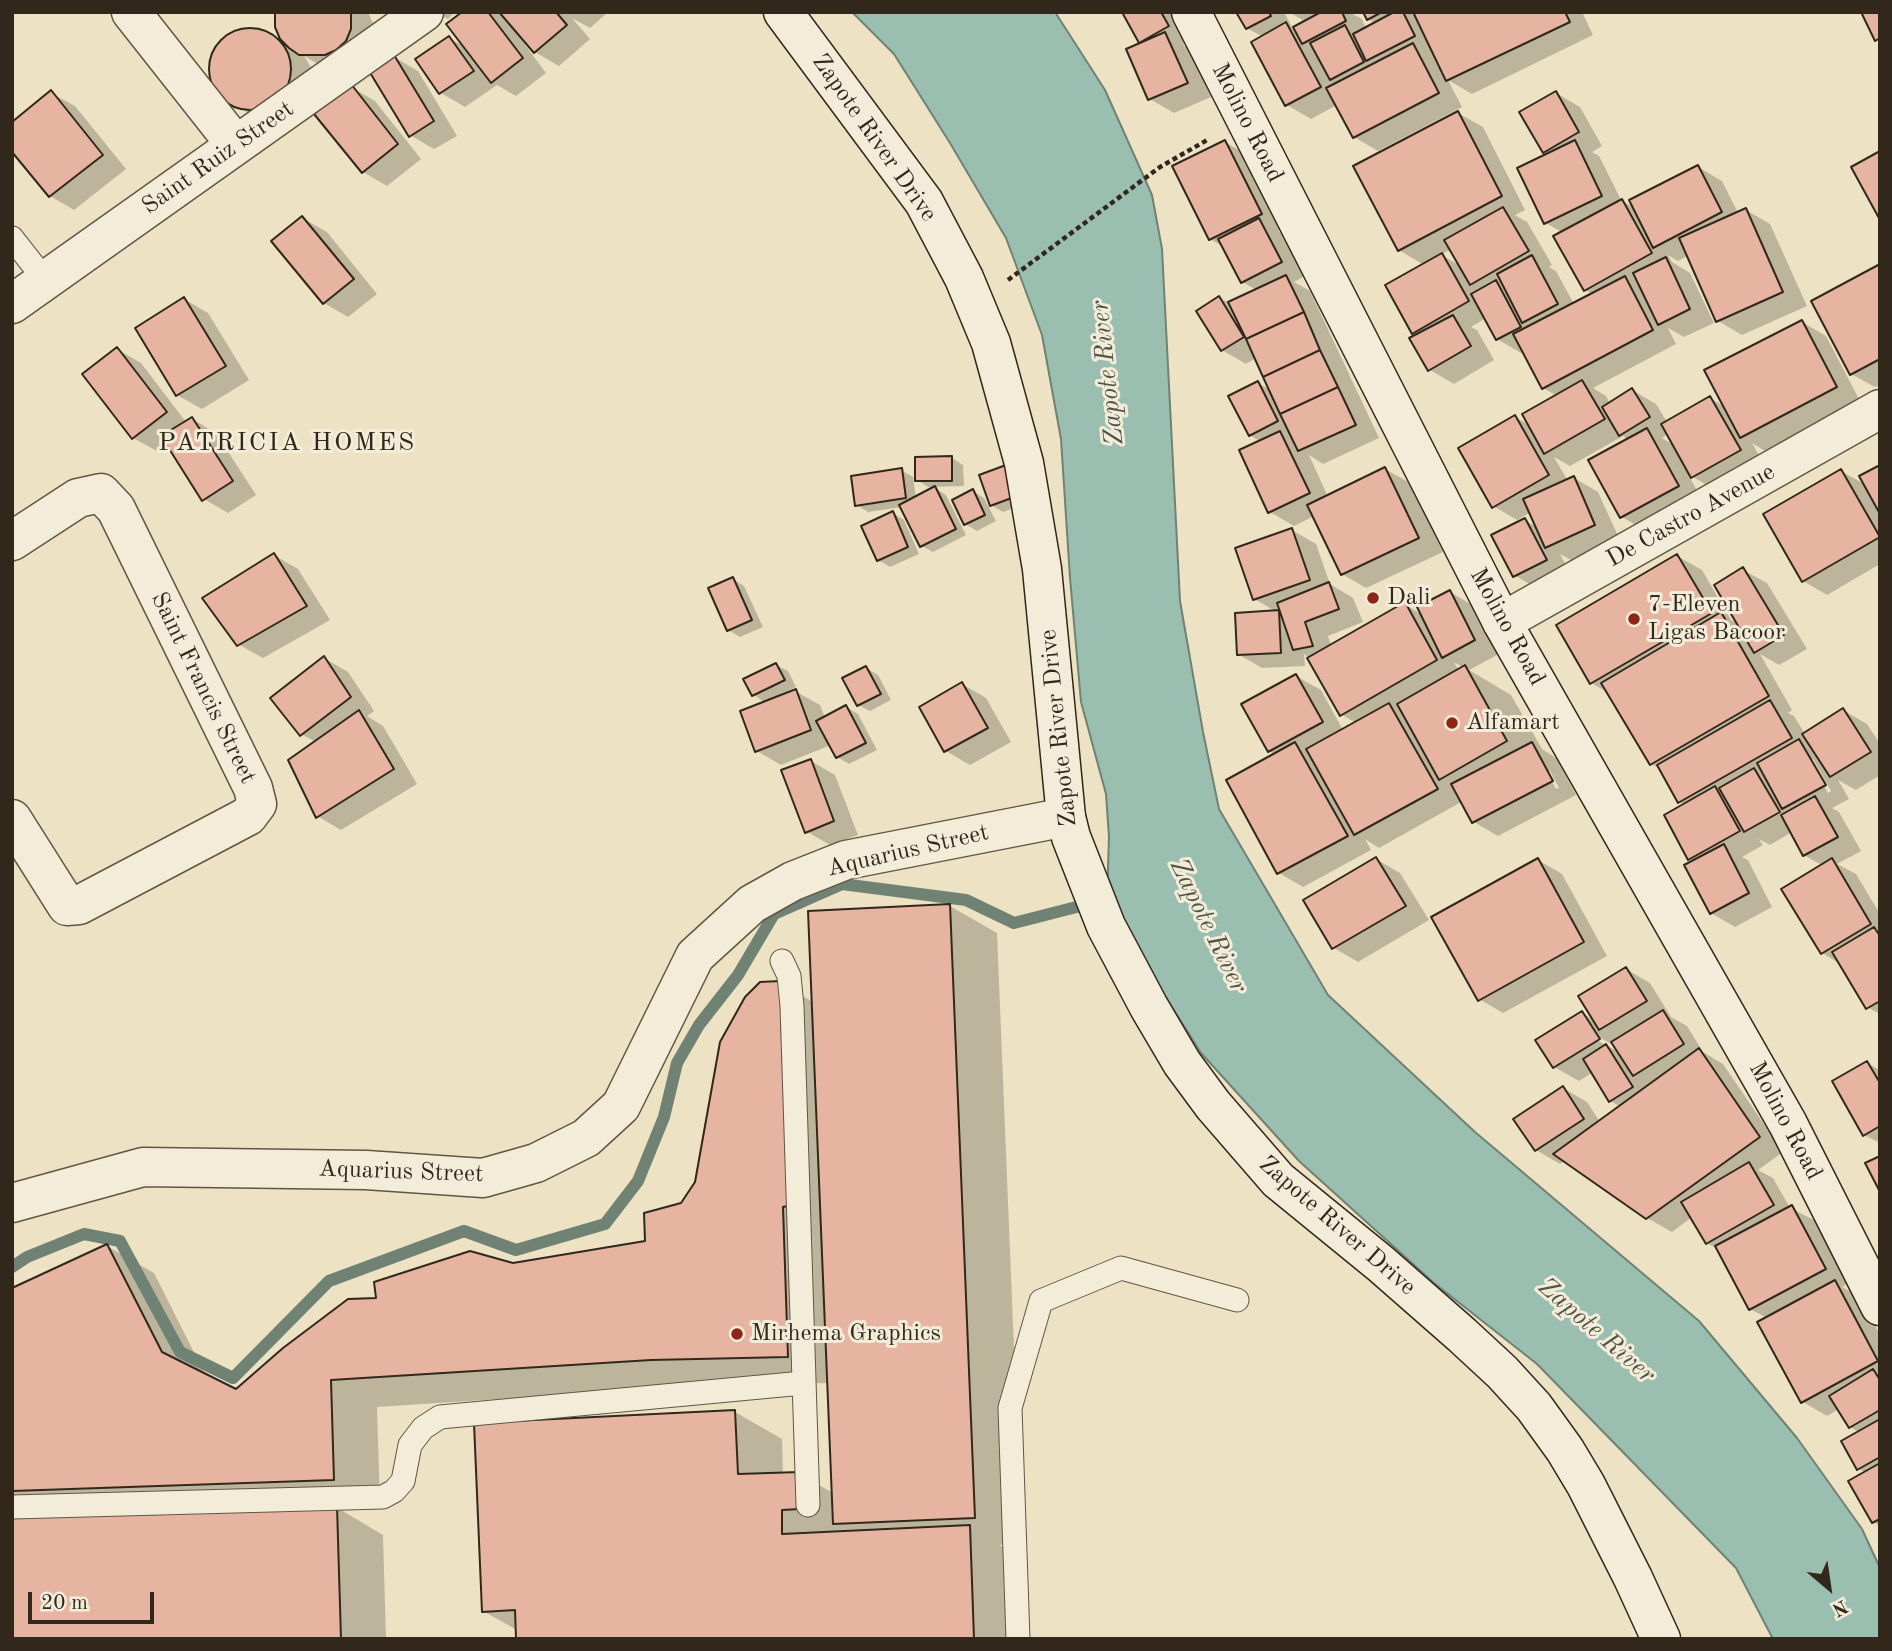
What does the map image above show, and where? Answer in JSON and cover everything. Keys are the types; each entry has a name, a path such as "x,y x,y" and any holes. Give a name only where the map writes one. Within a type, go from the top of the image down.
{"main road":[{"path":"131,12 236,145"},
{"name":"Zapote River Drive","path":"783,12 924,202 964,278 991,343 1024,463 1042,569 1069,827 1106,926 1149,1007 1182,1063 1213,1105 1278,1180 1381,1264 1502,1372 1534,1406 1586,1485 1661,1639"},
{"name":"Molino Road","path":"1191,12 1503,622 1788,1124 1880,1306"},
{"name":"Saint Ruiz Street","path":"12,304 236,145 404,18"},
{"name":"De Castro Avenue","path":"1503,622 1880,409"},
{"name":"Saint Francis Street","path":"12,541 78,498 102,493 116,509 253,788 257,804 248,816 79,905 67,906 12,819"},
{"name":"Aquarius Street","path":"12,1203 143,1167 366,1170 483,1178 537,1163 586,1138 621,1106 695,956 752,904 793,881 846,860 1069,827"}],"lane":[{"path":"12,238 46,280"},
{"path":"782,961 789,976 792,1006 808,1505"},
{"path":"1018,1639 1010,1408 1041,1301 1121,1268 1237,1300"},
{"path":"12,1507 383,1497 394,1491 403,1480 410,1445 423,1428 440,1417 803,1383"}],"path":[{"path":"1005,283 1160,167 1244,119"}],"water":[{"name":"Zapote River","path":"852,12 1055,12 1105,90 1152,195 1162,249 1180,601 1219,809 1328,995 1475,1132 1699,1321 1797,1438 1862,1529 1880,1568 1880,1639 1773,1639 1736,1568 1537,1364 1434,1283 1299,1161 1201,1053 1127,936 1107,899 1109,837 1106,794 1081,702 1061,439 1042,335 1006,238 894,54"}],"building":[{"path":"275,12 351,12 351,29 346,41 336,50 325,55 299,55 280,39 275,27"},
{"path":"462,12 488,12 523,58 491,83 446,24"},
{"path":"499,12 556,12 567,25 534,53"},
{"path":"1161,12 1169,26 1139,43 1123,14"},
{"path":"1236,12 1269,12 1271,16 1246,29"},
{"path":"1321,12 1342,12 1346,21 1302,44 1293,27"},
{"path":"1363,12 1382,12 1367,20"},
{"path":"1394,12 1403,12 1415,36 1366,61 1353,34"},
{"path":"1413,12 1565,12 1570,22 1446,81"},
{"path":"1861,12 1880,12 1880,38 1875,41"},
{"path":"1286,22 1321,87 1285,106 1251,42"},
{"path":"1345,25 1364,62 1330,80 1310,43"},
{"path":"250,28 266,31 279,40 288,53 291,69 288,85 279,98 266,107 250,110 234,107 221,98 212,85 209,69 212,53 221,40 234,31"},
{"path":"1165,32 1188,83 1148,100 1126,49"},
{"path":"449,36 474,71 439,94 415,59"},
{"path":"1413,43 1439,93 1353,138 1326,88"},
{"path":"394,55 434,121 409,137 369,71"},
{"path":"351,84 398,144 362,173 314,114"},
{"path":"51,90 103,155 49,197 12,152 12,122"},
{"path":"1556,91 1579,132 1543,153 1519,112"},
{"path":"1458,111 1502,196 1398,251 1353,166"},
{"path":"1225,140 1262,214 1209,240 1172,166"},
{"path":"1575,140 1602,196 1544,224 1517,168"},
{"path":"1880,151 1880,220 1851,167"},
{"path":"1698,165 1722,212 1653,248 1629,200"},
{"path":"1622,199 1652,253 1584,291 1553,236"},
{"path":"1503,207 1529,251 1470,285 1444,240"},
{"path":"1746,208 1783,292 1716,322 1679,238"},
{"path":"302,216 354,279 323,304 271,241"},
{"path":"1259,218 1282,262 1241,283 1218,239"},
{"path":"1442,253 1469,301 1412,334 1385,285"},
{"path":"1532,255 1558,304 1522,323 1497,274"},
{"path":"1666,257 1690,309 1658,325 1633,273"},
{"path":"1880,264 1880,359 1850,375 1811,301"},
{"path":"1286,275 1304,312 1246,339 1228,302"},
{"path":"1625,276 1653,330 1542,389 1513,334"},
{"path":"1496,280 1521,327 1496,340 1471,294"},
{"path":"1219,296 1244,337 1221,351 1196,311"},
{"path":"184,297 226,366 176,396 135,328"},
{"path":"1304,312 1320,350 1263,377 1246,339"},
{"path":"1453,315 1471,346 1428,371 1409,338"},
{"path":"1802,320 1837,387 1740,438 1704,370"},
{"path":"117,347 167,412 132,439 82,374"},
{"path":"1320,350 1338,387 1280,414 1263,377"},
{"path":"1582,380 1605,419 1544,454 1522,414"},
{"path":"1258,381 1278,421 1249,436 1228,396"},
{"path":"1338,387 1356,425 1298,451 1280,414"},
{"path":"1632,388 1650,417 1619,436 1602,407"},
{"path":"1710,396 1741,450 1691,478 1661,424"},
{"path":"1515,415 1549,475 1492,508 1458,448"},
{"path":"192,417 233,481 202,501 161,436"},
{"path":"1647,428 1679,486 1620,518 1588,460"},
{"path":"1280,431 1310,493 1268,513 1239,450"},
{"path":"952,456 952,481 915,481 915,457"},
{"path":"1006,465 1017,496 990,506 979,475"},
{"path":"1880,465 1880,514 1859,476"},
{"path":"1385,467 1419,538 1341,575 1307,505"},
{"path":"902,468 906,498 855,506 851,476"},
{"path":"1841,469 1880,537 1802,582 1763,514"},
{"path":"1574,476 1595,525 1545,548 1523,499"},
{"path":"935,486 956,529 920,547 899,505"},
{"path":"973,489 985,515 964,525 952,500"},
{"path":"893,511 908,547 877,561 861,526"},
{"path":"1525,518 1547,560 1513,577 1491,535"},
{"path":"1292,528 1310,580 1253,600 1235,548"},
{"path":"274,553 307,606 237,646 202,598"},
{"name":"7-Eleven Ligas Bacoor","path":"1677,554 1712,613 1590,684 1556,625"},
{"path":"1743,567 1784,635 1754,653 1714,585"},
{"path":"733,577 752,620 727,631 708,588"},
{"path":"1329,582 1339,609 1305,622 1313,646 1293,650 1277,603"},
{"path":"1450,590 1475,640 1442,658 1417,607"},
{"path":"1405,602 1437,660 1340,716 1307,658"},
{"path":"1279,610 1281,653 1237,655 1235,613"},
{"path":"1721,612 1769,696 1650,765 1601,683"},
{"path":"324,656 351,697 300,736 270,698"},
{"path":"776,663 785,680 752,696 743,679"},
{"name":"Alfamart","path":"1465,665 1507,741 1439,780 1397,704"},
{"path":"866,666 881,694 857,706 842,678"},
{"path":"1296,674 1323,722 1268,752 1241,704"},
{"path":"962,682 988,728 944,752 919,707"},
{"path":"796,689 811,730 755,752 740,711"},
{"path":"1770,700 1792,738 1678,803 1657,765"},
{"path":"1389,703 1438,789 1354,835 1306,749"},
{"path":"846,705 866,743 836,758 816,721"},
{"path":"1843,708 1871,752 1830,777 1802,734"},
{"path":"359,710 394,769 316,818 288,760"},
{"path":"1799,739 1826,785 1782,809 1757,763"},
{"path":"1295,742 1348,836 1277,874 1226,780"},
{"path":"1532,742 1553,781 1472,823 1451,784"},
{"path":"811,759 834,821 805,833 781,770"},
{"path":"1754,768 1780,812 1744,832 1719,788"},
{"path":"1715,786 1740,831 1688,860 1664,815"},
{"path":"1815,796 1838,837 1803,856 1781,815"},
{"path":"1724,844 1749,893 1710,914 1684,865"},
{"path":"1376,857 1406,906 1332,949 1303,900"},
{"path":"1538,858 1584,942 1478,1001 1431,917"},
{"path":"1832,858 1871,924 1821,954 1781,889"},
{"path":"950,904 975,1518 833,1524 808,911"},
{"path":"1874,927 1880,936 1880,1001 1866,1009 1832,952"},
{"path":"1626,967 1647,1001 1599,1030 1578,996"},
{"path":"780,981 788,1206 783,1207 788,1357 651,1360 331,1380 334,1480 12,1491 12,1288 107,1244 162,1352 236,1389 283,1348 348,1299 376,1298 374,1282 470,1251 513,1263 645,1241 644,1213 681,1203 695,1182 720,1042 745,997 760,982"},
{"path":"1663,1010 1684,1044 1633,1076 1611,1042"},
{"path":"1582,1011 1600,1039 1553,1068 1535,1040"},
{"path":"1606,1044 1633,1087 1609,1102 1583,1059"},
{"path":"1699,1048 1760,1137 1646,1219 1553,1154"},
{"path":"1867,1061 1880,1083 1880,1126 1863,1136 1832,1081"},
{"path":"1563,1086 1584,1119 1535,1151 1513,1119"},
{"path":"1880,1156 1880,1192 1865,1163"},
{"path":"1749,1162 1774,1205 1706,1244 1681,1202"},
{"path":"1792,1205 1826,1269 1749,1310 1715,1246"},
{"path":"1835,1280 1878,1361 1801,1403 1757,1322"},
{"path":"1873,1369 1880,1380 1880,1410 1849,1428 1829,1396"},
{"path":"735,1410 738,1474 800,1472 801,1509 782,1510 782,1534 970,1525 974,1639 516,1639 515,1610 482,1612 474,1423"},
{"path":"1880,1419 1880,1457 1857,1470 1841,1441"},
{"path":"1880,1463 1880,1519 1872,1523 1848,1481"},
{"path":"337,1506 341,1639 12,1639 12,1517"}],"waterway":[{"path":"12,1267 27,1257 84,1234 120,1241 180,1352 233,1378 329,1281 464,1231 516,1250 605,1224 638,1181 664,1117 677,1063 699,1025 738,975 774,914 842,884 966,900 1014,923 1092,903"}],"place":[{"name":"Dali","path":"1373,598"},
{"name":"7-Eleven Ligas Bacoor","path":"1634,619"},
{"name":"Alfamart","path":"1452,723"},
{"name":"Mirhema Graphics","path":"737,1334"}],"district":[{"name":"PATRICIA HOMES","path":"287,443"}]}
